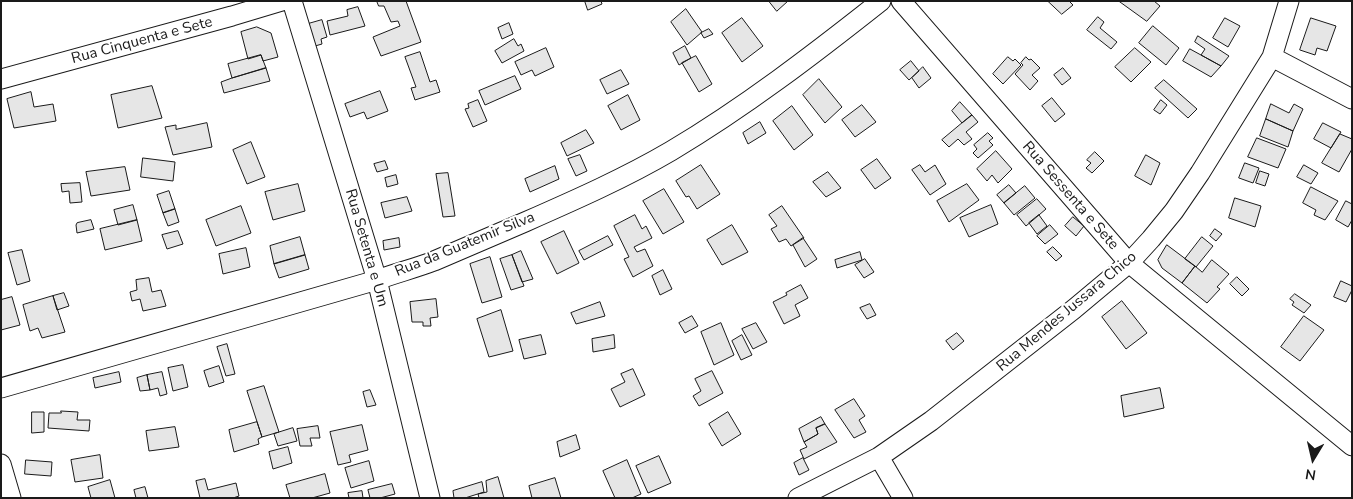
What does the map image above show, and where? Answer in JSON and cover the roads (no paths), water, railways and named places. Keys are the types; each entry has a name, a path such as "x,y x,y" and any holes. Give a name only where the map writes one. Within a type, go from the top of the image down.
{"street":[{"name":"Rua Cinquenta e Sete","path":"1,79 282,1"},
{"name":"Rua Setenta e Um","path":"292,1 377,280 430,498"},
{"name":"Rua da Guatemir Silva","path":"1,388 377,280 433,261 571,202 642,168 712,125 762,91 881,1"},
{"name":"Rua Sessenta e Sete","path":"901,1 1129,263 1352,446"},
{"name":"Rua Mendes Jussara Chico","path":"798,498 879,457 931,421 1074,309 1129,263 1174,211 1200,173 1272,57 1289,1"},
{"path":"1272,57 1352,99"},
{"path":"879,457 903,498"},
{"path":"1,464 11,498"}]}
